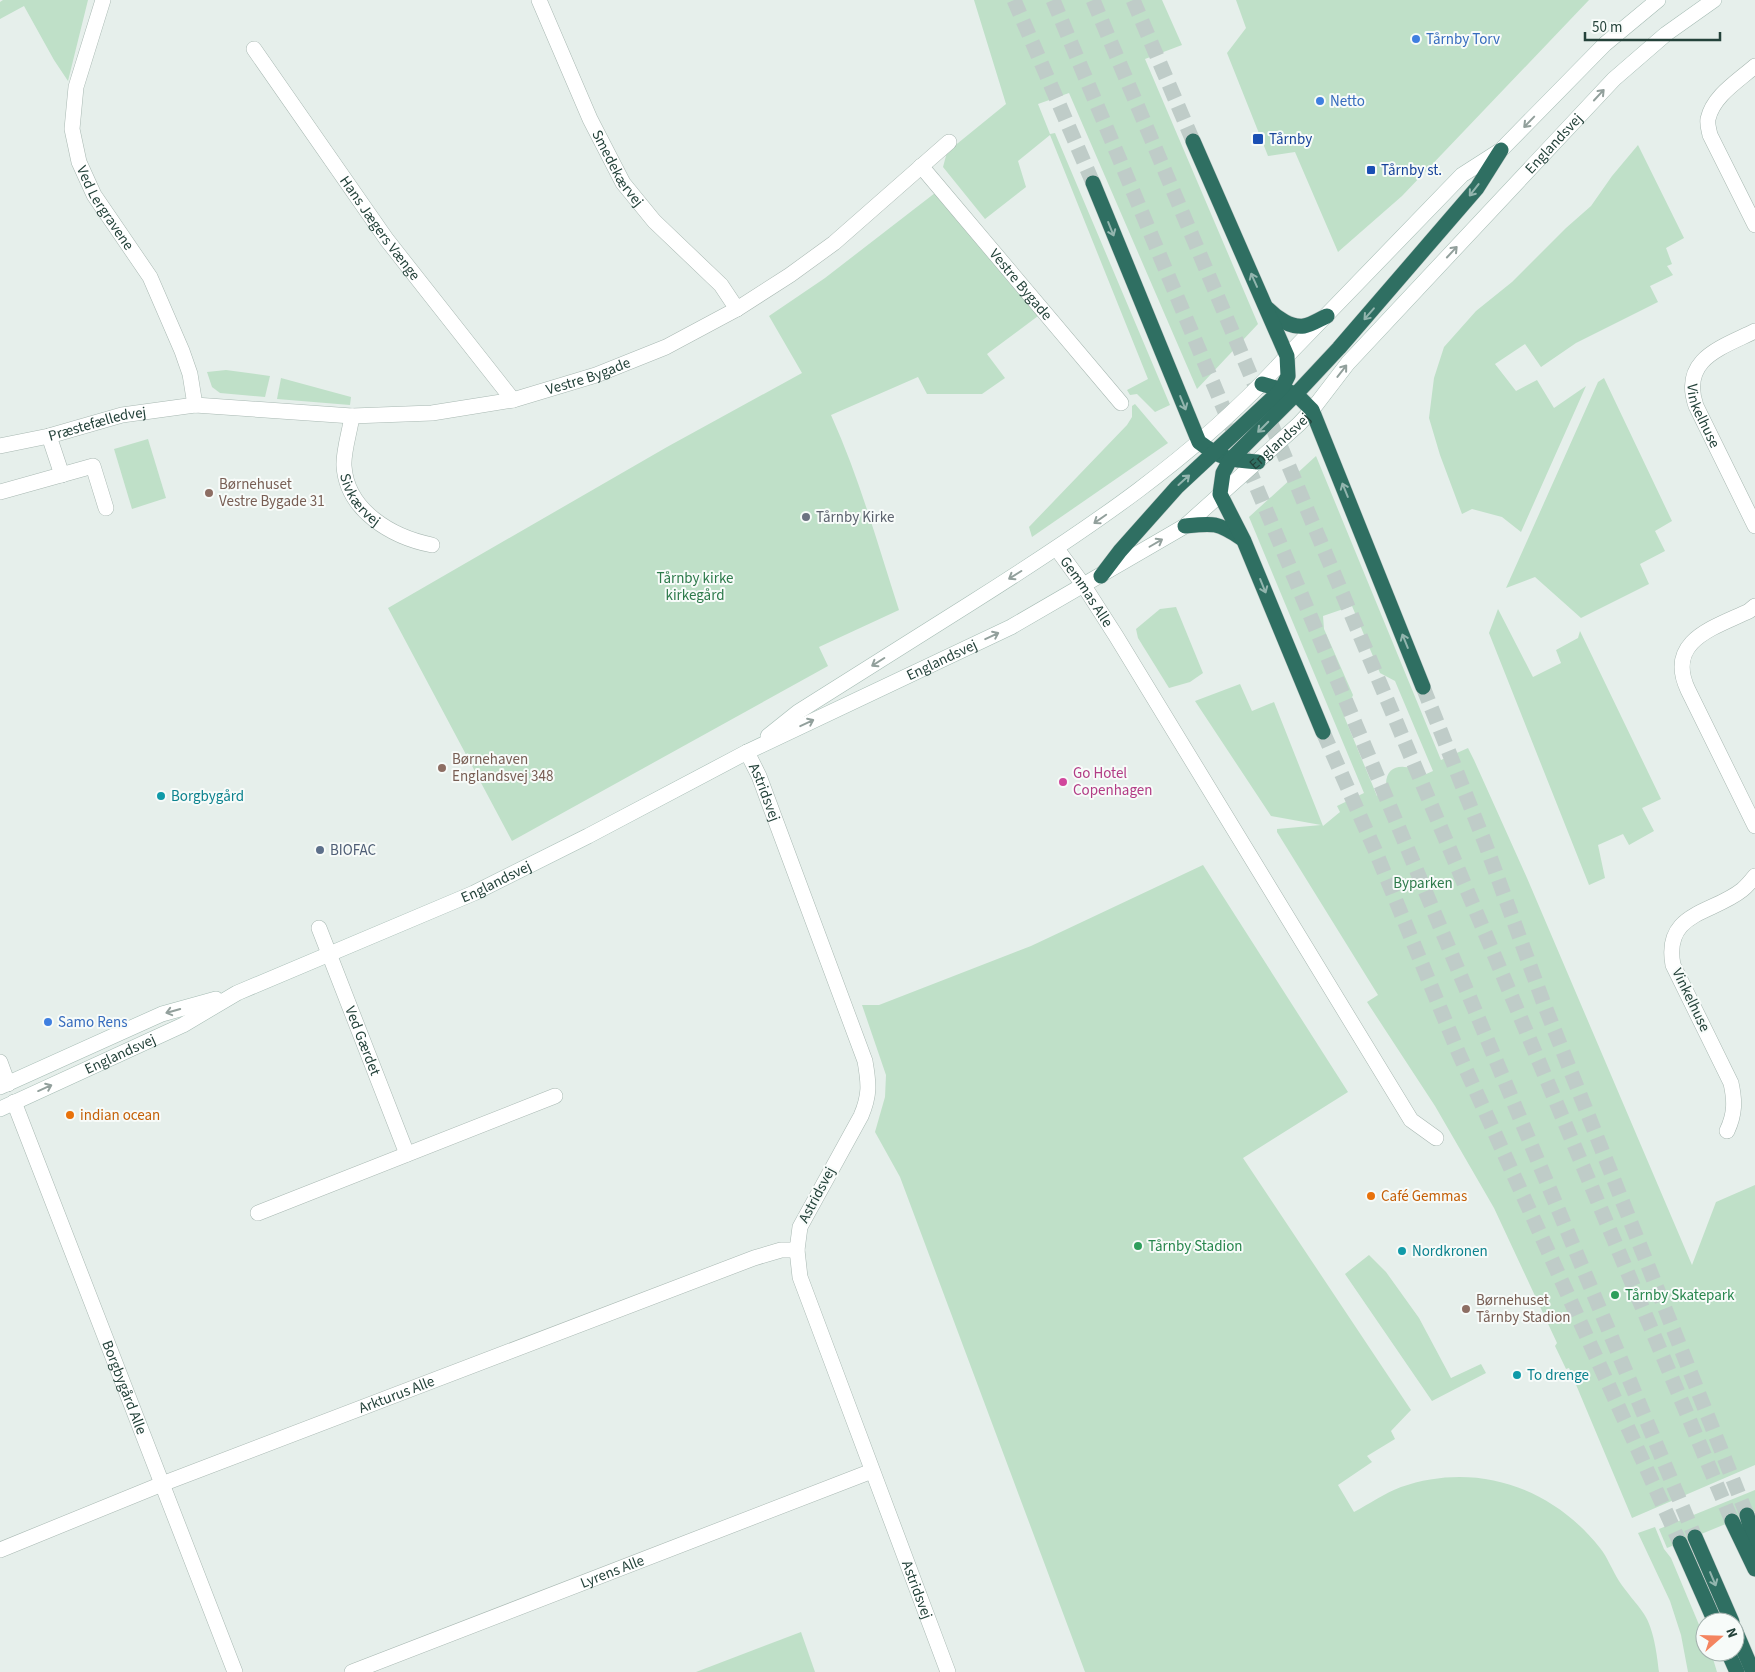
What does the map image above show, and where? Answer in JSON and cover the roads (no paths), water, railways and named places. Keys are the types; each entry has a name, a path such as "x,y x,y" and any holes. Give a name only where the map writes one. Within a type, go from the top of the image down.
{"highway":[{"path":"1101,576 1120,551 1177,487 1281,390 1288,376 1287,356 1193,141"},
{"path":"1323,732 1244,541 1220,494 1223,473 1230,460 1339,348 1477,188 1501,150"},
{"path":"1092,183 1199,442 1213,453 1230,460 1258,462"},
{"path":"1266,308 1278,318 1293,325 1305,326 1327,316"},
{"path":"1262,384 1296,394 1312,410 1423,687"},
{"path":"1185,526 1208,523 1223,526 1244,541"},
{"path":"1747,1515 1755,1545"},
{"path":"1732,1521 1755,1569"},
{"path":"1695,1537 1728,1612"},
{"path":"1680,1543 1711,1612"},
{"path":"1745,1653 1753,1672"}],"street":[{"name":"Ved Lergravene","path":"103,0 76,87 72,128 79,162 94,195 150,277 190,374 196,405"},
{"name":"Smedekærvej","path":"539,0 590,119 623,183 654,221 721,285 737,309"},
{"name":"Englandsvej","path":"747,752 798,712 1057,549 1140,491 1199,442 1262,384 1462,175 1501,150 1605,44 1658,0"},
{"name":"Englandsvej","path":"7,1105 183,1025 237,993 474,892 588,836 747,752 1011,627 1185,526 1258,462 1312,410 1348,363 1614,79 1666,34 1714,0"},
{"name":"Hans Jægers Vænge","path":"254,49 388,240 513,400"},
{"path":"1755,66 1720,96 1712,108 1707,121 1710,135 1755,225"},
{"name":"Vestre Bygade","path":"196,405 352,416 432,413 513,400 596,375 657,351 737,309 790,275 834,243 949,142"},
{"name":"Vestre Bygade","path":"922,166 1122,403"},
{"name":"Vinkelhuse","path":"1755,331 1712,352 1696,370 1692,382 1692,394 1696,406 1755,526"},
{"name":"Præstefælledvej","path":"0,446 49,436 122,415 196,405"},
{"name":"Sivkærvej","path":"352,416 343,464 346,482 354,499 368,514 386,527 412,541 432,545"},
{"path":"49,436 62,475"},
{"path":"0,492 93,466 106,508"},
{"name":"Gemmas Alle","path":"1057,549 1084,586 1116,636 1411,1120 1436,1138"},
{"path":"1755,606 1700,635 1691,642 1685,651 1681,672 1755,826"},
{"name":"Astridsvej","path":"747,752 759,776 865,1061 869,1084 868,1100 861,1116 800,1227 797,1250 800,1277 948,1672"},
{"name":"Vinkelhuse","path":"1727,1131 1733,1118 1735,1101 1731,1083 1673,965 1671,948 1676,932 1683,923 1692,916 1741,891 1755,876"},
{"name":"Ved Gærdet","path":"319,928 407,1154"},
{"name":"Englandsvej","path":"4,1086 162,1014 237,993"},
{"path":"0,1062 4,1086"},
{"path":"258,1214 555,1096"},
{"name":"Borgbygård Alle","path":"7,1105 162,1484 235,1672"},
{"name":"Arkturus Alle","path":"0,1550 162,1484 754,1258 781,1250 797,1250"},
{"name":"Lyrens Alle","path":"352,1672 872,1471"}],"tunnel":[{"path":"1014,0 1093,183"},
{"path":"1053,0 1695,1537"},
{"path":"1093,0 1732,1521"},
{"path":"1133,0 1193,141"},
{"path":"1423,687 1485,843 1544,1004 1747,1515"},
{"path":"1323,732 1375,850 1459,1054 1680,1543"}],"place":[{"name":"Tårnby Torv","path":"1416,39"},
{"name":"Netto","path":"1320,101"},
{"name":"Tårnby","path":"1258,139"},
{"name":"Tårnby st.","path":"1371,170"},
{"name":"Børnehuset Vestre Bygade 31","path":"209,493"},
{"name":"Tårnby Kirke","path":"806,517"},
{"name":"Børnehaven Englandsvej 348","path":"442,768"},
{"name":"Go Hotel Copenhagen","path":"1063,782"},
{"name":"Borgbygård","path":"161,796"},
{"name":"BIOFAC","path":"320,850"},
{"name":"Samo Rens","path":"48,1022"},
{"name":"indian ocean","path":"70,1115"},
{"name":"Café Gemmas","path":"1371,1196"},
{"name":"Tårnby Stadion","path":"1138,1246"},
{"name":"Nordkronen","path":"1402,1251"},
{"name":"Tårnby Skatepark","path":"1615,1295"},
{"name":"Børnehuset Tårnby Stadion","path":"1466,1309"},
{"name":"To drenge","path":"1517,1375"}],"park label":[{"name":"Tårnby kirke kirkegård","path":"695,586"},
{"name":"Byparken","path":"1423,883"}]}
